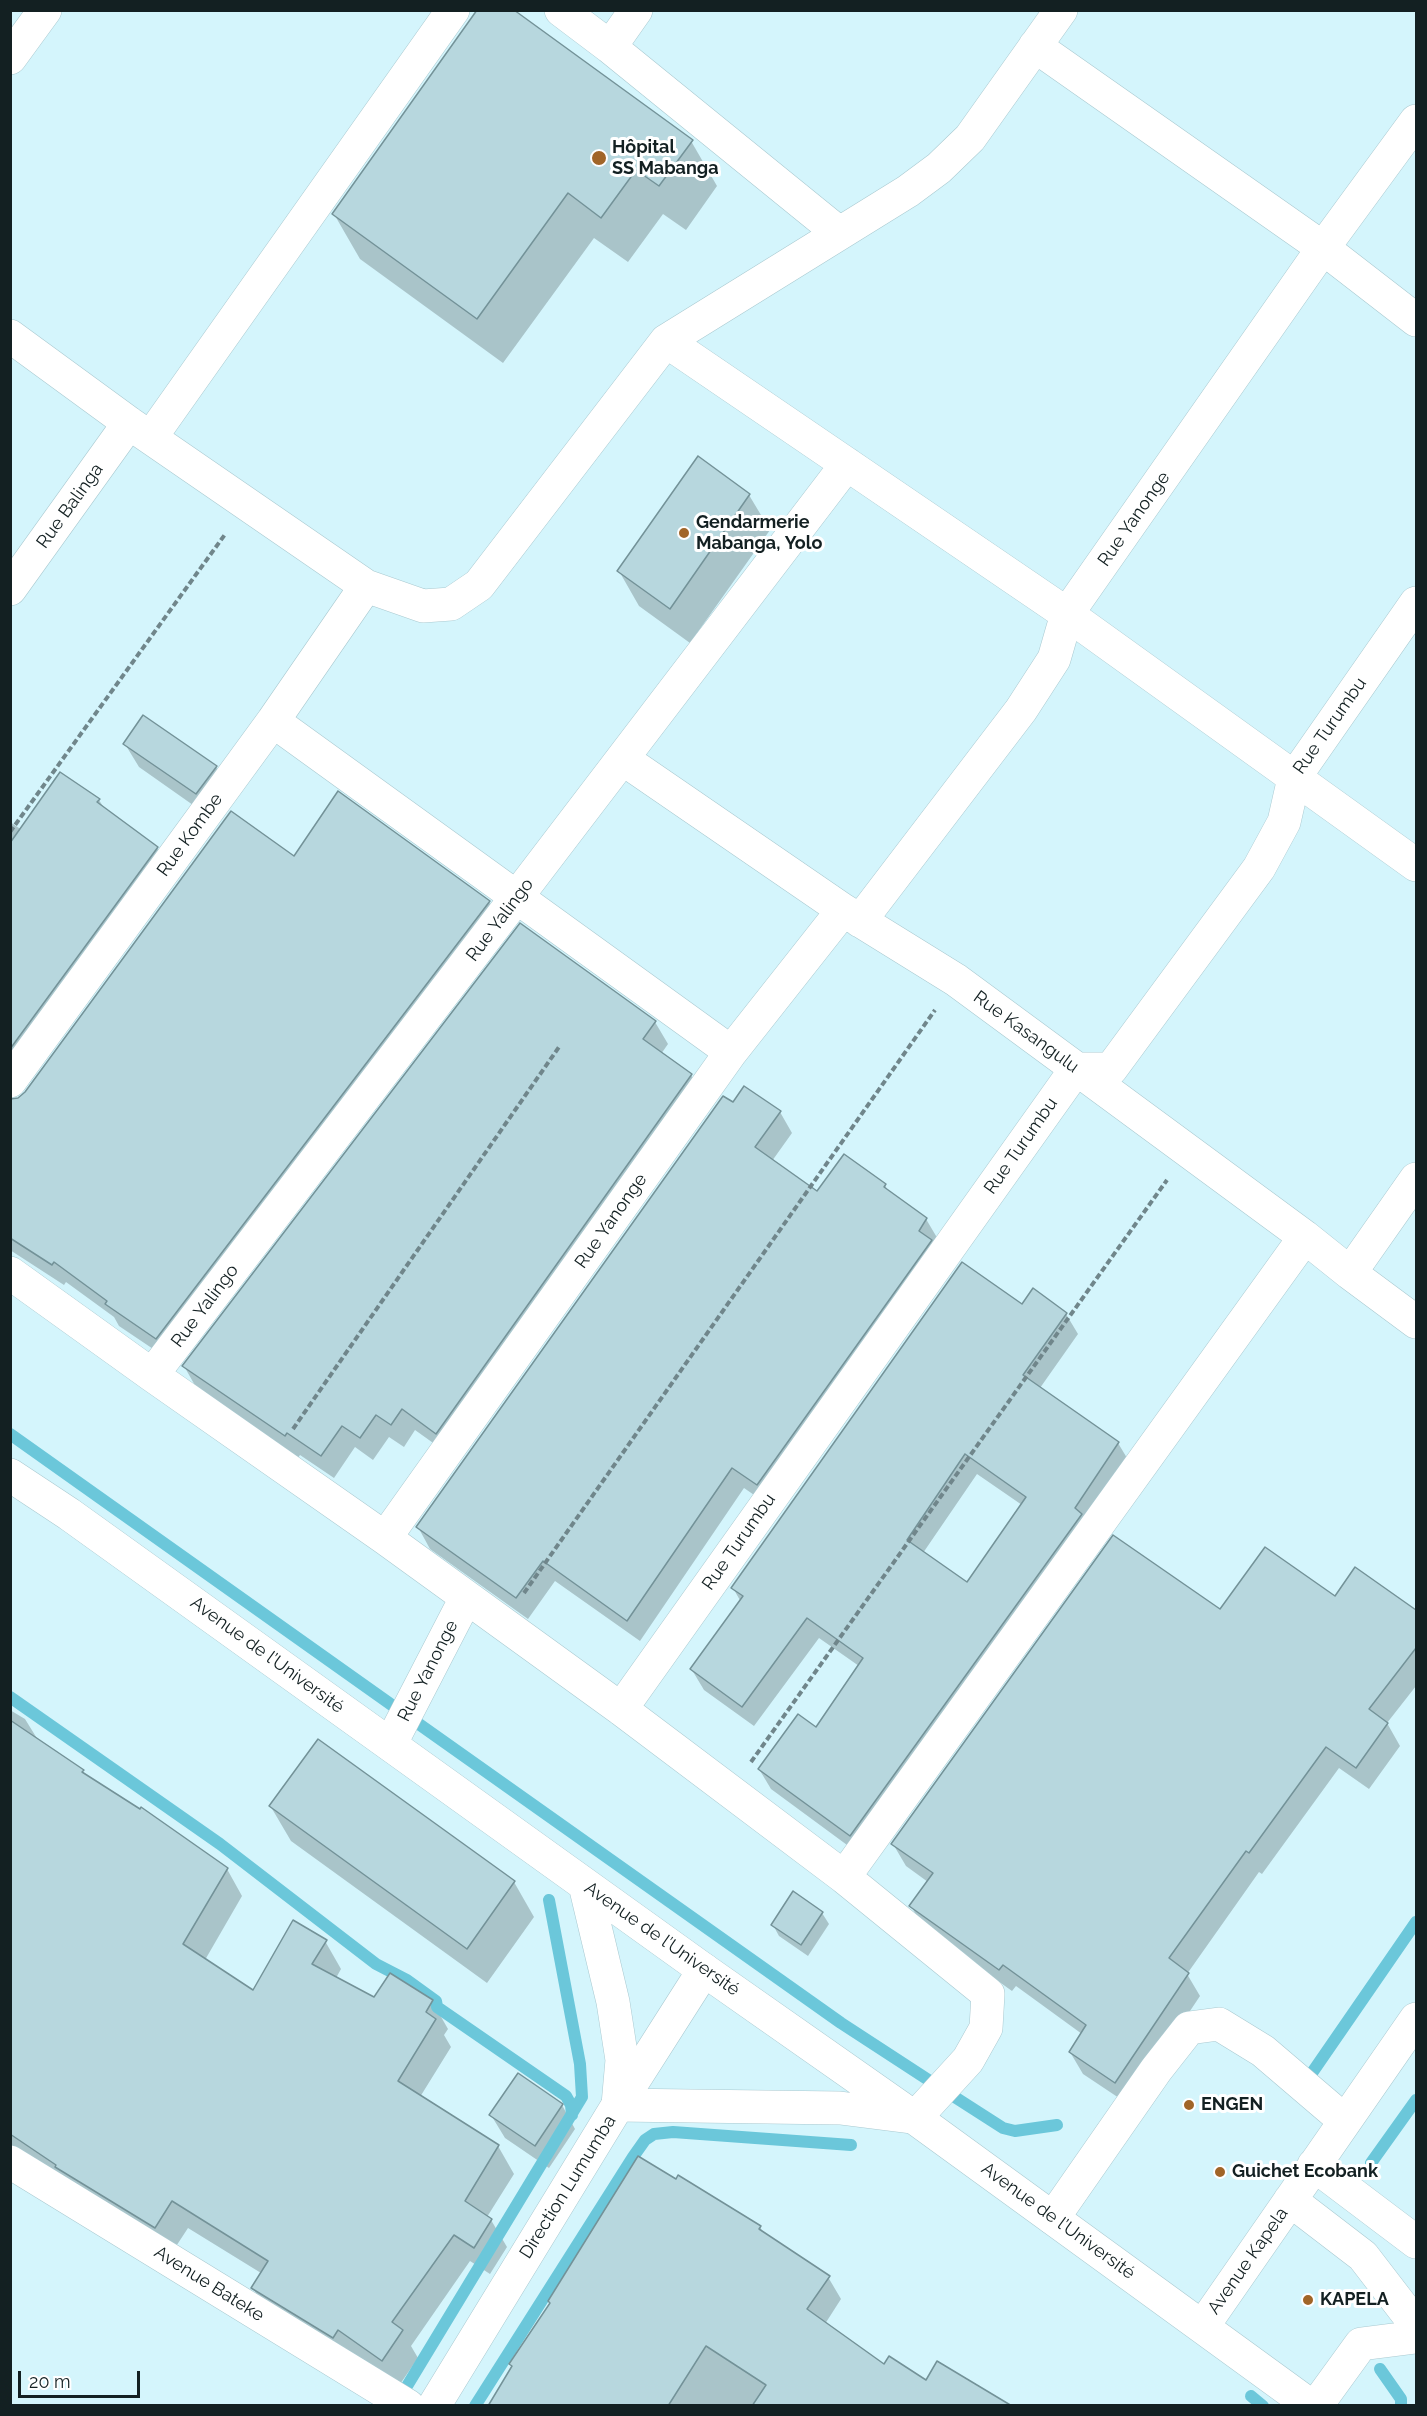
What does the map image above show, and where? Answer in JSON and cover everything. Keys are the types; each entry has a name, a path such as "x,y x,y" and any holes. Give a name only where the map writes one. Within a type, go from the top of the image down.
{"street":[{"path":"10,58 45,10"},
{"name":"Rue Balinga","path":"10,589 140,430 453,10"},
{"path":"561,10 839,233"},
{"path":"610,47 636,10"},
{"path":"10,336 140,430 366,586 423,606 450,604 479,585 666,341 908,191 939,168 970,138 1061,10"},
{"path":"1035,46 1323,248 1416,320"},
{"name":"Rue Yanonge","path":"385,1538 732,1052 852,915 1021,710 1054,659 1067,614 1323,248 1416,121"},
{"path":"666,341 1067,614 1416,866"},
{"name":"Rue Yalingo","path":"152,1375 847,464"},
{"name":"Rue Kombe","path":"10,1081 273,721 366,586"},
{"name":"Rue Turumbu","path":"621,1709 1076,1069 1111,1069 1259,868 1284,822 1294,778 1416,603"},
{"path":"273,721 732,1052"},
{"name":"Rue Kasangulu","path":"623,759 852,915 956,980 1305,1237 1416,1322"},
{"path":"1350,1273 1416,1179"},
{"path":"844,1877 1305,1237"},
{"path":"10,1272 621,1709 844,1877 988,1994 987,2028 968,2060 915,2118 840,2108 618,2105 622,2060 613,2002 585,1885"},
{"name":"Avenue de l’Université","path":"10,1475 69,1514 390,1743 1314,2406"},
{"name":"Rue Yanonge","path":"390,1743 466,1598"},
{"name":"Direction Lumumba","path":"434,2406 618,2105 704,1970"},
{"name":"Avenue Kapela","path":"1203,2326 1416,2019"},
{"path":"1053,2217 1156,2070 1189,2028 1219,2024 1263,2051 1345,2121"},
{"name":"Avenue Bateke","path":"10,2162 408,2406"},
{"path":"1314,2165 1416,2242"},
{"path":"1290,2200 1363,2256 1416,2325"},
{"path":"1314,2406 1361,2344 1416,2337"}],"path":[{"path":"10,832 247,504"},
{"path":"502,1624 956,980"},
{"path":"272,1459 559,1047"},
{"path":"730,1792 1188,1151"}],"building":[{"name":"Hôpital SS Mabanga","path":"477,10 514,10 693,140 659,186 636,170 601,218 568,193 477,319 332,214"},
{"name":"Gendarmerie Mabanga, Yolo","path":"698,456 750,494 670,609 617,571"},
{"path":"143,715 217,766 196,794 123,744"},
{"path":"60,772 100,799 97,802 158,847 10,1049 10,843"},
{"path":"338,791 490,901 156,1339 105,1304 107,1301 54,1262 52,1265 10,1238 10,1099 18,1098 25,1092 231,811 294,856"},
{"path":"520,923 656,1021 643,1039 692,1074 436,1434 402,1409 391,1425 376,1415 360,1438 342,1426 321,1456 287,1433 285,1436 182,1366"},
{"path":"744,1086 781,1111 755,1147 817,1191 844,1154 886,1184 884,1187 927,1218 919,1231 932,1240 757,1485 732,1468 627,1621 543,1561 516,1598 416,1527 723,1096 733,1102"},
{"path":"962,1262 1022,1304 1033,1288 1067,1313 1023,1375 1119,1442 1075,1508 1082,1514 850,1836 758,1769 798,1714 816,1727 863,1658 807,1618 742,1707 690,1669 743,1596 731,1588","holes":["965,1454 1026,1497 967,1582 907,1540"]},
{"path":"1113,1535 1220,1609 1265,1547 1335,1596 1355,1567 1416,1610 1416,1648 1369,1709 1388,1723 1356,1768 1326,1747 1249,1853 1246,1851 1169,1958 1189,1973 1115,2083 1069,2052 1086,2025 1003,1965 999,1970 909,1906 933,1873 891,1844"},
{"path":"10,1720 84,1770 82,1772 140,1809 141,1807 228,1868 183,1944 253,1990 293,1920 327,1940 312,1964 374,1997 390,1973 433,2000 426,2012 436,2019 398,2081 499,2145 465,2201 492,2219 474,2248 454,2235 392,2322 403,2330 382,2361 338,2330 333,2338 251,2288 268,2261 172,2201 155,2228 55,2167 56,2165 10,2134"},
{"path":"318,1739 515,1881 467,1949 269,1806"},
{"path":"793,1891 823,1912 801,1945 771,1925"},
{"path":"518,2073 563,2104 535,2146 489,2115"},
{"path":"638,2156 676,2179 678,2175 761,2226 759,2229 830,2276 807,2309 884,2364 889,2356 926,2380 937,2361 1012,2406 752,2406 766,2385 706,2346 668,2406 488,2406 512,2366 509,2364 550,2303 548,2301"}],"waterway":[{"path":"10,1434 396,1708"},
{"path":"10,1697 220,1844 376,1964 407,1980 436,2001 437,2007 566,2096 571,2105 572,2115"},
{"path":"416,1722 841,2023 930,2081"},
{"path":"404,2391 582,2097 580,2064 549,1900"},
{"path":"1305,2083 1416,1922"},
{"path":"950,2094 1003,2128 1015,2131 1057,2125"},
{"path":"1371,2163 1416,2100"},
{"path":"475,2406 645,2140 654,2134 673,2132 851,2145"},
{"path":"1380,2369 1401,2399 1401,2406"},
{"path":"1251,2396 1263,2406"}],"place":[{"name":"Hôpital SS Mabanga","path":"599,158"},
{"name":"Gendarmerie Mabanga, Yolo","path":"684,533"},
{"name":"ENGEN","path":"1189,2105"},
{"name":"Guichet Ecobank","path":"1220,2172"},
{"name":"KAPELA","path":"1308,2300"}]}
